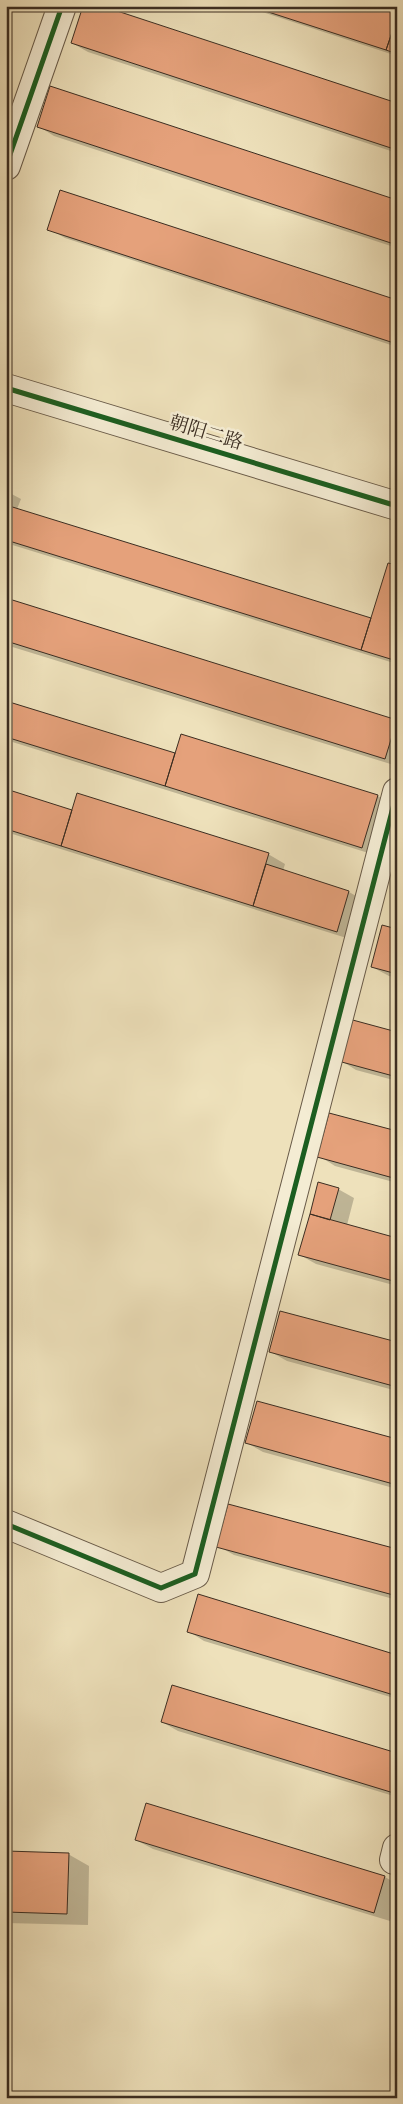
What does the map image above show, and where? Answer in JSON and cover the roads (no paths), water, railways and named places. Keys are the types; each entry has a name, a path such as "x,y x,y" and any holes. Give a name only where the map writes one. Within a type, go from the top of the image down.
{"street":[{"path":"6,166 62,6"},
{"name":"朝阳二路","path":"6,388 397,506"},
{"path":"6,1524 161,1588 195,1574 397,792"}]}
